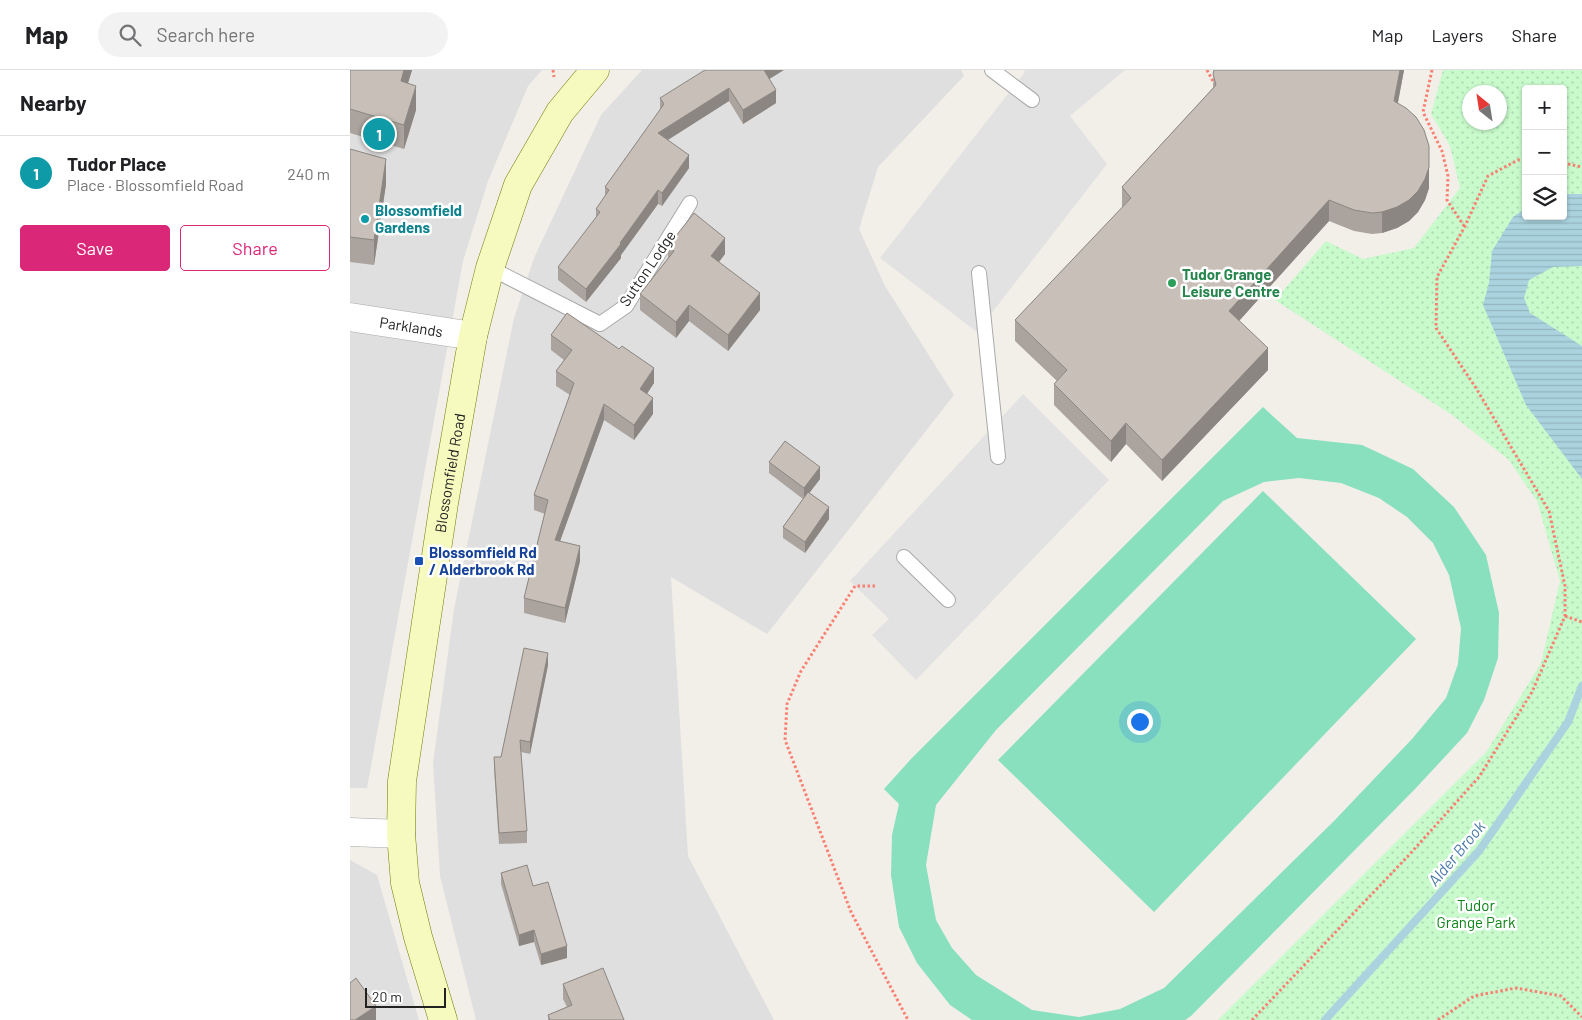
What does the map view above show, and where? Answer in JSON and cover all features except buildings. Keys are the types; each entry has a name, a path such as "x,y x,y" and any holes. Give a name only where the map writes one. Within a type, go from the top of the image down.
{"main road":[{"name":"Blossomfield Road","path":"443,1020 418,937 405,884 401,834 402,781 444,503 473,336 490,268 518,185 560,112 595,70"}],"street":[{"name":"Parklands","path":"350,317 473,336"},
{"path":"350,832 401,834"}],"lane":[{"path":"992,70 1032,100"},
{"name":"Sutton Lodge","path":"490,268 600,324 626,306 690,204"},
{"path":"979,273 998,457"},
{"path":"904,556 948,600"}],"path":[{"path":"1207,70 1215,85"},
{"path":"1432,70 1423,112 1442,151 1448,176 1447,200 1464,226"},
{"path":"1252,1020 1402,862 1479,777 1532,692 1565,616 1565,586 1550,511 1476,388 1436,328 1437,277 1488,176 1518,160 1522,160"},
{"path":"1567,164 1582,167"},
{"path":"876,586 855,586 801,671 787,704 785,740 851,912 908,1020"},
{"path":"1565,616 1582,622"},
{"path":"1438,1020 1474,996 1516,988 1561,996 1582,1017"}],"shaded area":[{"path":"350,70 542,70 528,86 488,181 463,261 367,788 350,788"},
{"path":"642,70 961,70 964,76 878,167 859,229 885,286 954,395 767,634 671,577 688,856 774,1020 476,1020 440,876 433,763 454,609 514,318 534,258 601,115"},
{"path":"1024,70 1125,70 1070,116 1107,164 977,332 880,258 1025,72"},
{"path":"1023,394 1109,480 916,680 872,635 889,619 850,581"},
{"path":"350,860 377,875 419,1020 350,1020"}],"green space":[{"name":"Tudor Grange Park","path":"1443,70 1582,70 1582,1020 1218,1020 1487,751 1541,663 1560,581 1537,501 1508,459 1452,415 1275,300 1326,241 1363,259 1414,248 1460,188 1450,146 1431,114"},
{"path":"1263,407 1297,438 1362,445 1413,469 1454,507 1486,555 1499,613 1498,658 1484,700 1467,733 1415,789 1185,1020 972,1020 950,1005 917,963 899,927 891,875 892,835 899,804 884,789 911,759","holes":["1299,478 1341,483 1379,498 1407,517 1433,543 1449,575 1461,628 1458,664 1446,698 1412,739 1334,821 1164,988 1120,1009 1079,1017 1032,1010 976,975 952,948 936,920 926,865 936,805 996,730 1223,501 1264,482"]},
{"path":"1263,491 1416,639 1154,912 998,760"}],"water":[{"path":"1567,194 1582,194 1582,266 1553,267 1529,280 1524,298 1530,313 1582,346 1582,479 1526,405 1483,305 1489,283 1492,251 1513,217 1522,211 1522,220 1567,220"}],"waterway":[{"name":"Alder Brook","path":"1325,1020 1479,851 1568,722 1582,686"}],"place":[{"name":"Tudor Place","path":"379,134"},
{"name":"Blossomfield Gardens","path":"365,219"},
{"name":"Tudor Grange Leisure Centre","path":"1172,283"},
{"name":"Blossomfield Rd / Alderbrook Rd","path":"419,561"}]}
